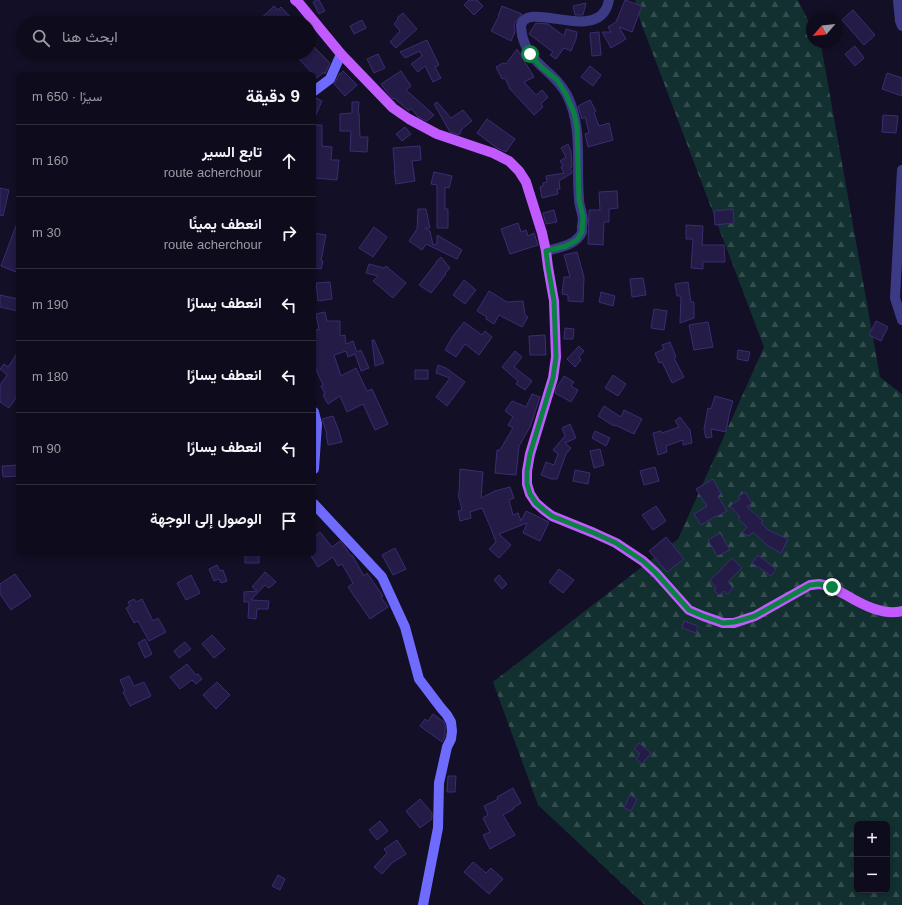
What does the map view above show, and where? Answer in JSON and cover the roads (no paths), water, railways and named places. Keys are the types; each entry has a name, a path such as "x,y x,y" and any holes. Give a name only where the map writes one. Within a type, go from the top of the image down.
{"main road":[{"path":"295,0 310,16"},
{"path":"316,24 341,54 393,108 409,119 437,134 493,153 509,162 519,171 526,182 546,251 554,301 556,357 553,378 530,454 527,471 527,484 530,494 536,503 552,516 616,543 643,561 656,573 689,610 723,623 734,622 755,616 810,585 819,584 832,587 869,606 885,612 902,612"}],"street":[{"path":"546,251 566,246 577,240 582,232 583,216 579,200 577,127 574,113 566,94 557,80 541,67 530,54 524,41 521,27 523,19 530,14 541,13 572,19 589,20 598,17 606,9 609,0"},
{"path":"898,0 900,21 902,26"},
{"path":"316,90 330,79 341,54"},
{"path":"902,170 896,298 902,320"},
{"path":"316,420 316,439"},
{"path":"316,506 382,577 405,627 419,679 451,722 451,740 447,747 439,783 438,828 423,905"}]}
